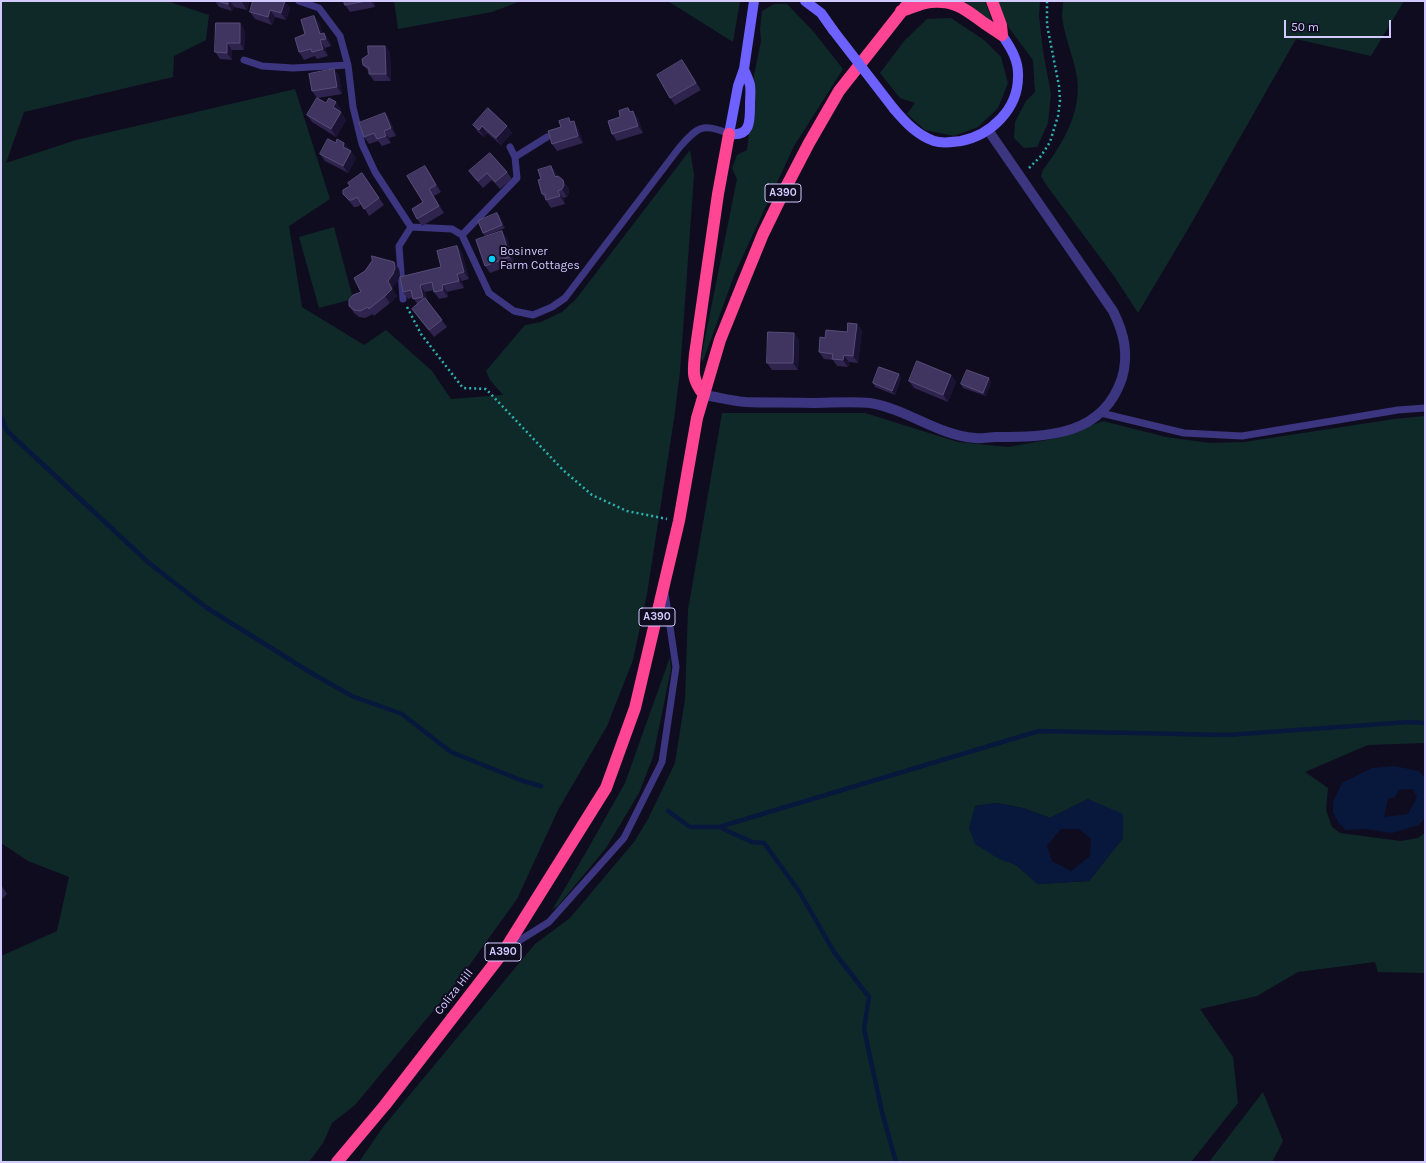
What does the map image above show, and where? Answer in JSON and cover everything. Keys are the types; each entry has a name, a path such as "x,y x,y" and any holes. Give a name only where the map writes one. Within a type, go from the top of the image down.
{"highway":[{"name":"A390","path":"664,587 679,521 693,441 704,395 720,340 742,283 787,184 839,91 910,1"},
{"path":"992,1 1001,25 1002,35"},
{"path":"901,11 930,2 956,4 969,11 1002,35"},
{"path":"704,395 696,385 693,373 718,194 729,134"},
{"name":"Coliza Hill","path":"337,1162 385,1105 504,951 606,788 635,708 664,587"}],"street":[{"path":"744,69 750,85 749,124 746,130 741,134 729,134 738,86 744,69 754,1"},
{"path":"805,1 821,13 902,118 918,133 944,143 960,141 978,136 988,130 1002,119 1013,101 1017,88 1017,63 1013,51 1002,35"},
{"path":"818,1 821,13"},
{"path":"704,395 744,402 869,403 904,413 943,431 976,438 1018,437 1064,432 1084,424 1101,413 1113,399 1124,371 1126,356 1125,340 1120,326 1113,311 988,130"}],"lane":[{"path":"299,1 319,8 340,36 348,65 353,107 362,144 376,172 411,227"},
{"path":"244,60 262,66 292,68 348,65"},
{"path":"411,227 452,230 462,235 489,293 514,311 534,314 552,308 565,298 685,141 706,126 717,128 729,134"},
{"path":"514,157 547,137"},
{"path":"462,235 517,178 514,157 510,147"},
{"path":"403,299 399,246 411,227"},
{"path":"1101,413 1184,434 1242,436 1398,410 1425,408"},
{"path":"504,951 549,922 624,838 662,762 676,667 664,587"}],"path":[{"path":"1020,176 1041,156 1050,142 1058,116 1060,101 1059,86 1047,25 1047,1"},
{"path":"403,299 420,334 463,388 486,389 563,470 592,495 627,511 679,521"}],"green space":[{"path":"1,1 167,1 209,15 206,40 174,56 173,77 24,112 6,163 76,140 295,89 330,199 289,226 302,307 364,345 386,330 432,371 451,399 503,395 490,380 486,371 525,325 541,322 562,312 576,299 690,150 694,175 680,372 647,594 633,660 607,726 558,810 517,899 458,981 355,1105 332,1123 323,1143 309,1162 1,1162 1,956 57,931 69,877 28,861 1,843"},
{"path":"394,1 521,1 492,12 398,29"},
{"path":"667,1 740,1 733,42 674,5"},
{"path":"964,1 985,1 992,21 981,14"},
{"path":"997,1 1040,1 1039,16 1043,51 1051,94 1048,123 1037,147 1024,148 1014,138 1015,122 1026,101 1035,92 1033,60 1009,28"},
{"path":"1063,1 1404,1 1371,56 1296,39 1188,229 1138,313 1114,276 1041,176 1043,170 1064,138 1074,115 1077,102 1077,77 1063,24"},
{"path":"774,4 787,4 813,31 843,69 794,146 735,273 703,361 701,358 737,179 732,168 737,155 747,150 754,75 761,41 760,29 762,11"},
{"path":"951,18 984,40 1001,57 1008,83 998,108 978,127 954,136 925,130 907,114 915,103 900,98 880,73 905,40 927,19"},
{"path":"334,227 353,299 319,308 299,237"},
{"path":"722,413 865,413 958,442 1008,447 1058,438 1103,421 1166,437 1210,443 1244,442 1394,419 1425,416 1425,743 1368,745 1305,772 1328,788 1326,810 1332,827 1340,833 1401,841 1418,838 1425,833 1425,973 1378,972 1375,962 1298,972 1257,996 1200,1009 1233,1057 1238,1103 1191,1162 359,1162 383,1127 535,944 570,918 634,842 648,819 675,763 685,699 688,610","holes":["1088,799 1123,838 1089,881 1038,884 1016,865 975,806 997,803 1023,808 1050,818"]},
{"path":"670,657 671,669 653,757 639,793 606,848 558,906 552,910 625,783"},
{"path":"1263,1092 1283,1141 1272,1162 1209,1162"}],"water":[{"path":"1394,766 1419,771 1425,778 1425,818 1419,825 1392,833 1365,829 1346,830 1338,822 1333,812 1333,802 1342,783 1372,768","holes":["1413,789 1417,797 1408,814 1384,817 1388,799 1395,797 1399,790"]},
{"path":"1088,799 1123,814 1123,838 1089,881 1038,884 1016,865 999,859 975,844 969,828 975,806 997,803 1023,808 1050,818","holes":["1061,829 1079,829 1091,839 1090,856 1071,871 1052,861 1047,846"]}],"building":[{"path":"218,1 228,1 228,4"},
{"path":"253,1 285,1 281,13 270,10 268,17 250,12"},
{"path":"344,1 366,1 345,5"},
{"path":"314,16 320,34 324,33 326,39 320,40 323,49 312,52 311,49 299,52 295,38 305,34 301,20"},
{"path":"216,23 240,23 240,43 227,43 227,53 215,52"},
{"path":"368,46 385,46 386,74 369,74 369,68 363,65 362,59 368,55"},
{"path":"682,60 696,83 670,98 657,75"},
{"path":"334,69 337,87 312,91 309,74"},
{"path":"317,98 326,103 329,98 336,102 333,107 341,112 331,129 307,115"},
{"path":"488,108 507,126 496,138 482,126 479,130 473,125"},
{"path":"628,108 630,112 633,111 638,126 612,134 608,121 620,117 619,111"},
{"path":"385,113 391,128 384,131 386,136 377,139 374,133 364,137 359,123"},
{"path":"569,118 570,122 574,121 578,136 552,144 548,131 561,127 559,121"},
{"path":"328,139 336,143 337,139 344,143 343,147 351,151 343,166 320,154"},
{"path":"490,153 507,172 495,182 487,173 478,181 469,171"},
{"path":"425,166 436,185 429,189 439,206 417,219 412,209 423,202 407,176"},
{"path":"551,166 555,177 558,176 563,180 564,185 562,189 558,191 560,196 546,200 545,194 542,194 538,180 541,179 538,170"},
{"path":"362,173 379,198 364,209 357,197 349,200 343,194 343,190 350,186 348,183"},
{"path":"497,213 502,225 483,233 478,221"},
{"path":"502,231 510,257 485,266 476,240"},
{"path":"457,246 464,272 457,274 459,281 442,285 443,290 434,292 432,282 420,285 423,297 413,299 411,290 403,292 400,277 441,267 437,251"},
{"path":"372,256 394,262 395,268 388,281 392,289 369,309 368,307 360,311 354,310 349,306 349,300 353,295 361,292 354,278 365,271 372,261"},
{"path":"425,298 442,320 429,330 412,309"},
{"path":"848,323 857,324 853,356 844,355 843,360 832,359 833,354 819,352 820,337 825,338 826,330 847,332"},
{"path":"768,332 794,333 793,363 767,363"},
{"path":"917,361 951,375 943,395 909,381"},
{"path":"879,367 899,374 892,391 873,383"},
{"path":"967,370 989,378 983,393 961,384"}],"waterway":[{"path":"1,417 7,431 149,563 207,608 313,674 352,696 402,714 451,752 523,781 541,786"},
{"path":"719,827 1039,731 1227,735 1409,722 1425,723"},
{"path":"668,811 690,827 719,827 752,842 764,843 799,891 834,952 869,997 864,1029 882,1112 896,1162"}],"place":[{"name":"Bosinver Farm Cottages","path":"492,259"}]}
